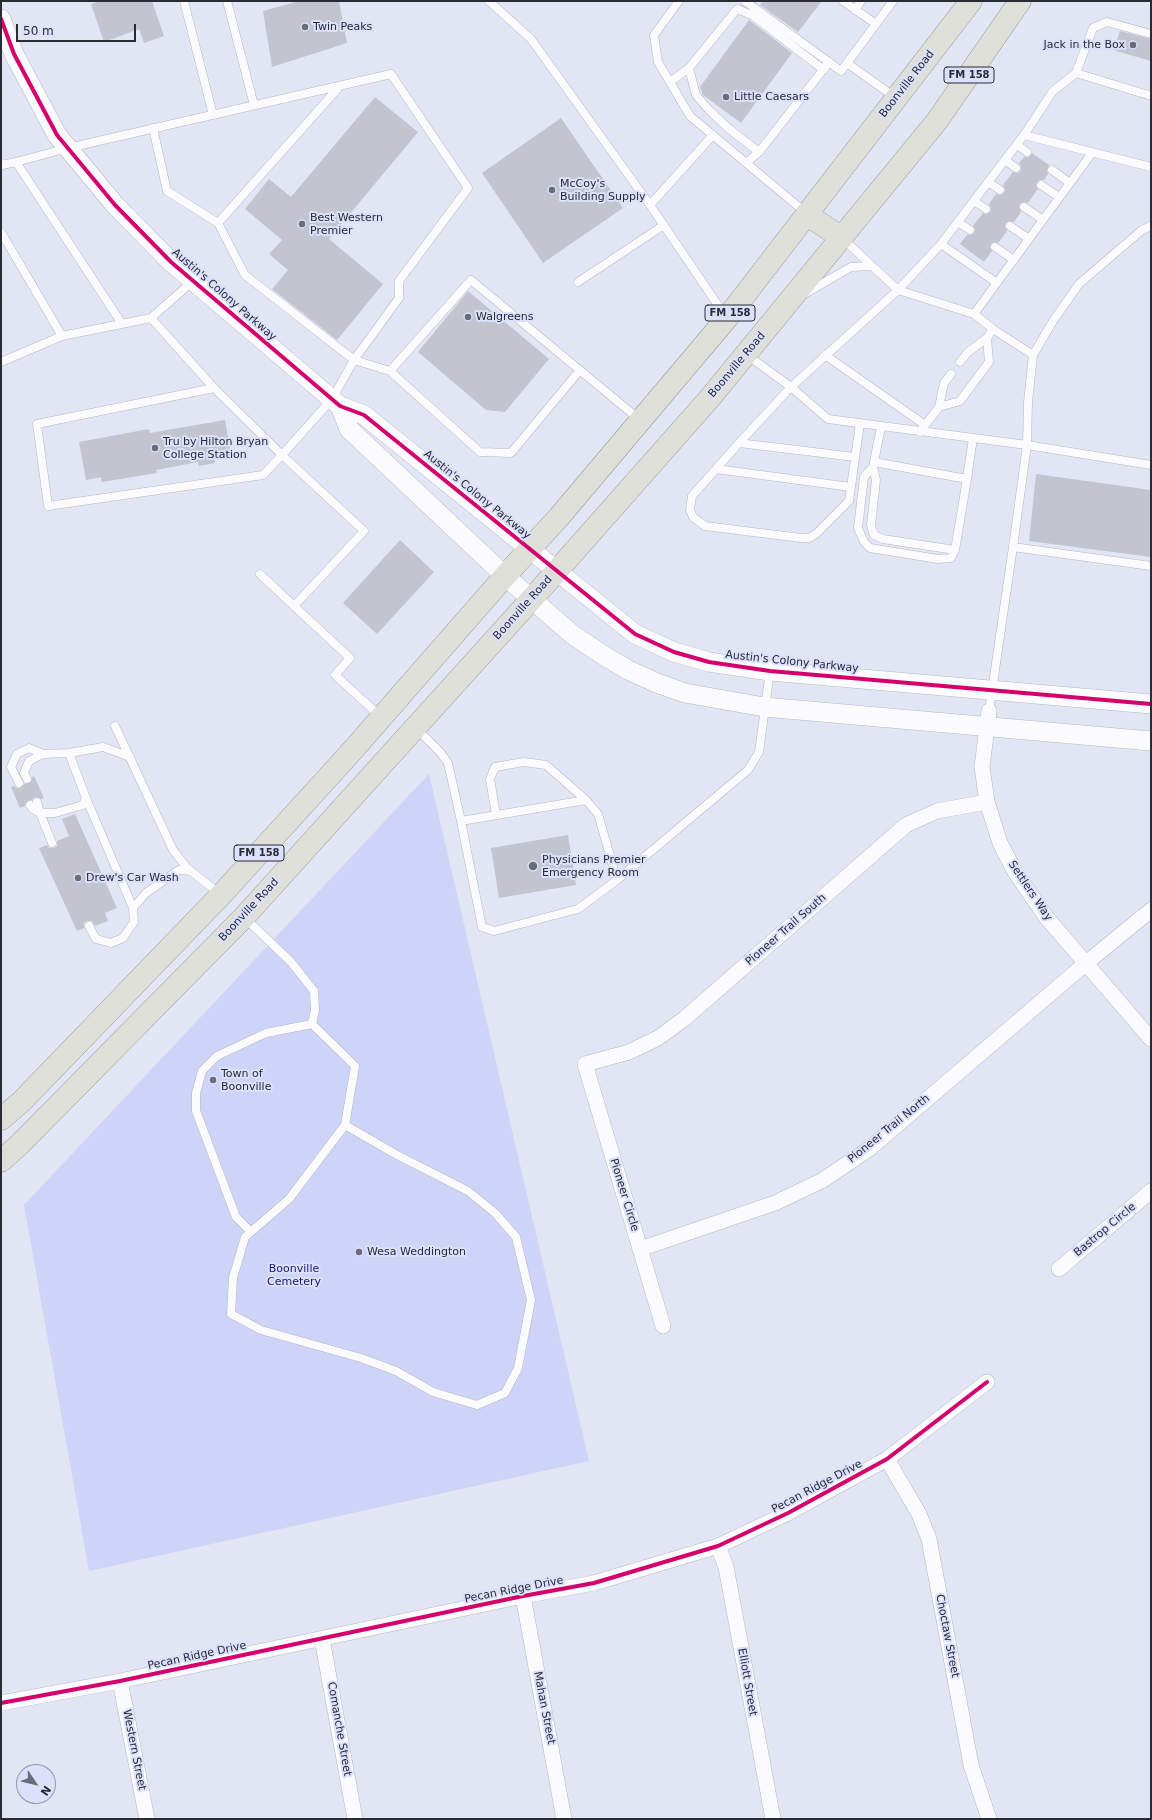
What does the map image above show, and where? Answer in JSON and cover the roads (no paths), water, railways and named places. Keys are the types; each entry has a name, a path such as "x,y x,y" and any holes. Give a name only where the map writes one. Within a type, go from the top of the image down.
{"main road":[{"name":"Boonville Road","path":"1,1119 21,1102 221,895 381,718 505,576 530,550 727,318 971,1"},
{"name":"Boonville Road","path":"1,1161 20,1144 244,917 532,599 704,404 788,304 937,121 1020,1"},
{"path":"806,214 842,238"},
{"path":"221,895 244,917"}],"street":[{"name":"Austin's Colony Parkway","path":"1,19 14,54 57,135 115,205 171,262 336,403 364,415 556,572 635,634 674,652 709,662 770,671 1151,704"},
{"name":"Austin's Colony Parkway","path":"336,403 349,429 505,576 573,634 603,656 628,670 685,693 764,707 988,718 1151,741"},
{"name":"Settlers Way","path":"988,718 982,767 987,802 1000,843 1015,872 1046,917 1151,1039"},
{"name":"Pioneer Trail South","path":"585,1064 629,1052 658,1038 684,1019 906,825 937,811 987,802"},
{"name":"Pioneer Trail North","path":"640,1249 702,1230 775,1203 823,1180 868,1149 1085,964 1151,910"},
{"name":"Pioneer Circle","path":"585,1064 663,1326"},
{"name":"Bastrop Circle","path":"1060,1269 1151,1191"},
{"name":"Pecan Ridge Drive","path":"1,1703 322,1639 523,1596 594,1583 718,1546 788,1513 887,1459 987,1382"},
{"name":"Choctaw Street","path":"887,1459 919,1514 929,1539 971,1765 989,1819"},
{"name":"Elliott Street","path":"718,1546 726,1567 772,1819"},
{"name":"Mahan Street","path":"523,1596 564,1819"},
{"name":"Comanche Street","path":"322,1639 355,1819"},
{"name":"Western Street","path":"120,1680 147,1819"}],"lane":[{"path":"184,1 213,115"},
{"path":"227,1 254,106"},
{"path":"488,1 531,39 650,205 727,318"},
{"path":"679,1 654,35 658,62 690,116 806,214"},
{"path":"745,1 841,71 893,1"},
{"path":"843,1 876,24"},
{"path":"855,10 861,1"},
{"path":"670,82 689,68 737,9 752,15 824,70"},
{"path":"860,423 849,501 816,534 809,538 705,526 693,517 690,510 692,496 716,469 791,387 898,290 941,244 1017,145 1053,91 1076,73 1093,28 1107,22 1151,34"},
{"path":"746,163 759,152 829,62"},
{"path":"847,63 897,98"},
{"path":"689,68 696,95 728,128 759,152"},
{"path":"1076,73 1151,96"},
{"path":"1,165 153,128 391,74 468,188 399,280 399,298 354,360 336,403 282,455 263,476 48,506 37,424 214,388"},
{"path":"218,223 340,86"},
{"path":"153,128 167,191 218,223 245,275 354,360 390,371 480,452 510,453 580,370"},
{"path":"650,205 713,135"},
{"path":"1024,135 1151,167"},
{"path":"1017,145 1027,152"},
{"path":"974,314 1092,153"},
{"path":"1005,160 1016,168"},
{"path":"16,162 122,324"},
{"path":"1052,170 1070,183"},
{"path":"988,182 1000,190"},
{"path":"1041,185 1059,197"},
{"path":"974,201 986,209"},
{"path":"1024,207 1043,220"},
{"path":"958,222 970,230"},
{"path":"578,282 664,225"},
{"path":"1010,226 1029,239"},
{"path":"988,718 1027,445 1028,402 1033,355 1079,284 1142,230 1151,226"},
{"path":"1,232 62,336"},
{"path":"842,238 898,290 974,314 993,329 1033,355"},
{"path":"941,244 997,283"},
{"path":"995,247 1014,260"},
{"path":"788,304 851,267 872,266"},
{"path":"390,371 471,280 641,420"},
{"path":"1,362 62,336 151,318 193,281"},
{"path":"151,318 214,388 282,455 364,531 294,606"},
{"path":"960,362 968,352 987,338 993,329"},
{"path":"939,407 960,401 989,362 987,338"},
{"path":"746,354 791,387 828,419 1027,445 1151,465"},
{"path":"825,355 925,425"},
{"path":"920,432 939,407 944,383 951,374"},
{"path":"881,426 873,465 876,480 871,525 874,535 883,539 955,550"},
{"path":"873,465 864,477 858,528 864,542 870,548 938,559 951,558 955,550 973,438"},
{"path":"739,444 855,457"},
{"path":"873,465 967,479"},
{"path":"716,469 851,487"},
{"path":"1013,547 1151,566"},
{"path":"260,574 350,658 335,675 381,718"},
{"path":"416,728 440,752 448,763 482,928 494,931 578,909 617,880 748,770 759,752 770,671"},
{"path":"115,726 173,850 191,872 221,895"},
{"path":"43,754 29,748 17,754 11,767 23,781 24,773 30,762 43,754 103,747 130,757"},
{"path":"69,752 86,798 133,908 134,922 123,938 111,943 96,939 88,926"},
{"path":"496,815 490,779 495,767 524,762 546,765 586,800 598,814 617,880"},
{"path":"40,813 55,813 70,810 83,805 86,798"},
{"path":"461,821 586,800"},
{"path":"34,803 40,813 52,842"},
{"path":"133,908 146,893 179,870 191,872"},
{"path":"244,917 291,962 314,991 315,1010 312,1024"},
{"path":"312,1024 355,1066 345,1125 289,1199 245,1237 233,1278 231,1314 261,1330 361,1358 396,1371 433,1392 477,1405 505,1393 518,1368 531,1300 516,1237 495,1213 468,1191 396,1155 345,1125"},
{"path":"251,1232 236,1218 196,1111 196,1092 202,1071 217,1056 266,1033 312,1024"}],"place":[{"name":"Twin Peaks","path":"305,27"},
{"name":"Jack in the Box","path":"1133,45"},
{"name":"Little Caesars","path":"726,97"},
{"name":"McCoy's Building Supply","path":"552,190"},
{"name":"Best Western Premier","path":"302,224"},
{"name":"Walgreens","path":"468,317"},
{"name":"Tru by Hilton Bryan College Station","path":"155,448"},
{"name":"Physicians Premier Emergency Room","path":"533,866"},
{"name":"Drew's Car Wash","path":"78,878"},
{"name":"Town of Boonville","path":"213,1080"},
{"name":"Wesa Weddington","path":"359,1252"}],"park label":[{"name":"Boonville Cemetery","path":"294,1275"}]}
